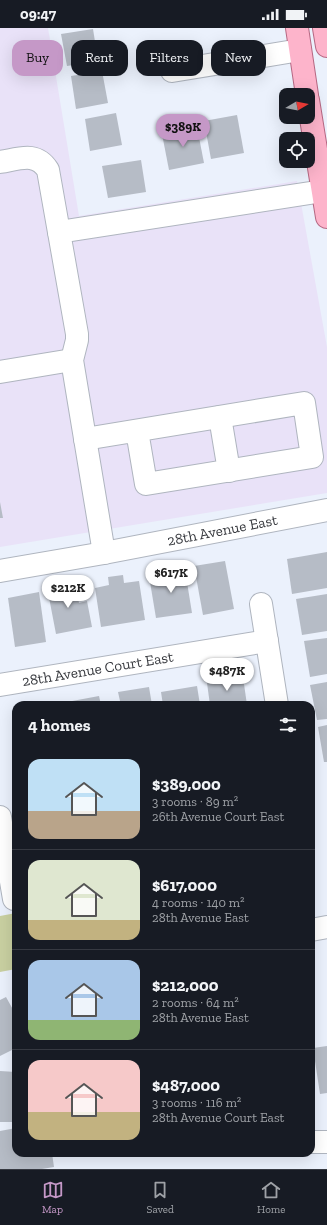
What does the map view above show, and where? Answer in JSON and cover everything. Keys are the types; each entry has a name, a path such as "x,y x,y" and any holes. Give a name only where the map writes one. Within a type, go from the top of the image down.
{"main road":[{"path":"297,28 306,88"},
{"path":"324,28 327,46"},
{"path":"312,124 327,217"}],"street":[{"path":"203,66 300,50"},
{"path":"0,162 30,157 38,159 48,170 77,334 72,360 104,553"},
{"path":"59,232 323,191"},
{"path":"0,372 72,360"},
{"path":"85,439 304,403 312,457 146,484 137,431"},
{"path":"220,417 229,471"},
{"name":"28th Avenue East","path":"0,570 104,553 327,510"},
{"path":"261,604 276,701"},
{"name":"28th Avenue Court East","path":"0,685 267,641"},
{"path":"0,817 12,869"},
{"path":"315,929 327,927"},
{"path":"315,1142 327,1142"}],"shaded area":[{"path":"0,28 48,28 50,40 12,40 12,76 56,76 79,216 297,181 327,347 327,493 0,547"}],"green space":[{"path":"12,914 12,970 0,972 0,916"}],"building":[{"path":"93,29 95,40 71,40 71,65 67,66 61,34"},
{"path":"71,76 103,76 108,103 76,109"},
{"path":"116,113 122,145 90,151 85,119"},
{"path":"237,115 244,153 211,159 204,121"},
{"path":"197,127 204,163 169,170 162,134"},
{"path":"141,160 146,192 108,198 102,166"},
{"path":"0,502 3,518 0,518"},
{"path":"327,552 327,588 292,594 287,559"},
{"path":"225,561 234,609 203,615 194,566"},
{"path":"185,570 192,613 156,618 149,576"},
{"path":"123,575 124,583 139,581 145,620 101,627 95,588 109,585 108,577"},
{"path":"75,582 79,603 87,601 92,627 56,634 47,587"},
{"path":"39,592 46,642 15,647 8,598"},
{"path":"327,594 327,631 302,635 296,599"},
{"path":"327,638 327,674 310,677 304,641"},
{"path":"243,677 246,701 209,701 207,683"},
{"path":"327,682 327,719 317,720 315,701 313,701 310,685"},
{"path":"197,686 199,701 162,701 161,692"},
{"path":"149,687 151,701 120,701 118,692"},
{"path":"99,696 100,701 72,701"},
{"path":"327,725 327,762 324,762 318,727"},
{"path":"6,997 12,1008 12,1050 0,1056 0,1000"},
{"path":"327,1046 327,1093 320,1094 315,1061 315,1048"},
{"path":"0,1071 12,1072 12,1122 0,1122"},
{"path":"12,1129 12,1157 53,1157 54,1167 42,1169 0,1169 0,1131"}]}
